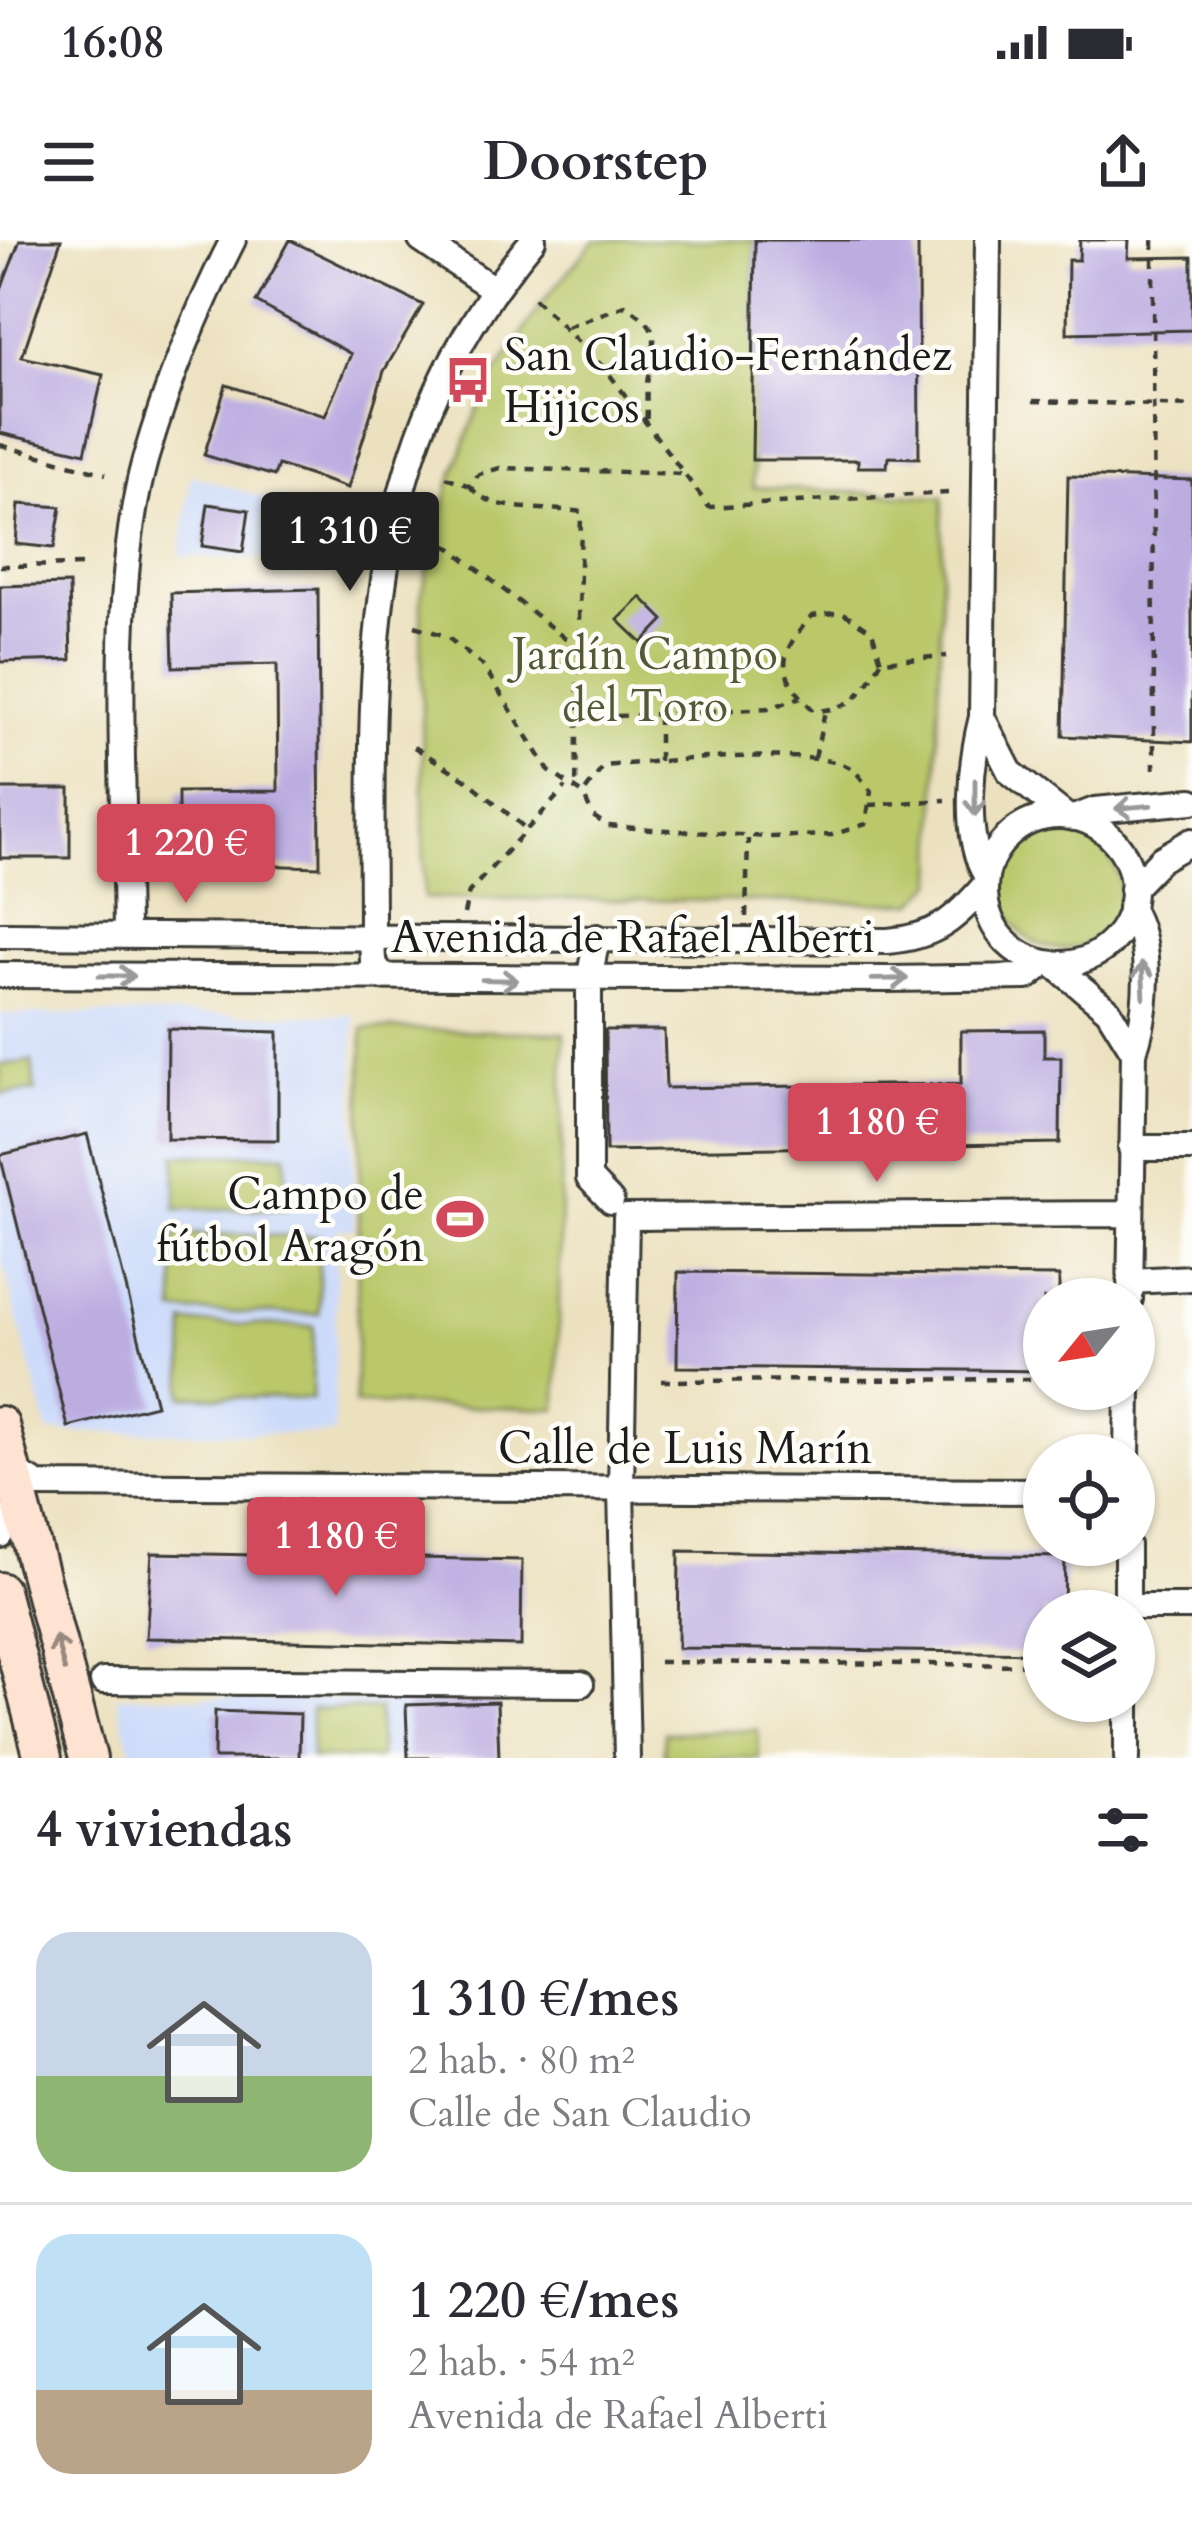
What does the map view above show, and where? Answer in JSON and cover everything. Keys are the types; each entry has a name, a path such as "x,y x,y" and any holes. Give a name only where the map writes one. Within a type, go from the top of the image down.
{"street":[{"path":"126,935 123,718 129,570 144,464 198,309 233,240"},
{"path":"421,240 495,290"},
{"path":"383,977 373,961 372,939 373,680 383,558 409,459 467,333 533,240"},
{"path":"988,240 982,717 975,744 975,857 986,880 996,929 1010,946 1049,963 1108,1010 1134,1052"},
{"path":"982,717 1010,772 1071,817 1108,836 1123,854 1141,924 1144,1003 1134,1052 1130,1278"},
{"path":"986,880 999,847 1018,828 1095,810 1192,801"},
{"path":"1049,963 1095,955 1121,929 1131,898 1161,859 1192,841"},
{"name":"Avenida de Rafael Alberti","path":"0,935 923,938 952,923 986,880"},
{"path":"597,937 589,981 589,1178 611,1201"},
{"name":"Avenida de Rafael Alberti","path":"0,975 589,981 1027,977 1049,963"},
{"path":"1131,1148 1192,1148"},
{"path":"627,1758 621,1489 626,1217 1129,1214"},
{"path":"1155,1285 1192,1278"},
{"path":"12,1462 16,1541 88,1758"},
{"name":"Calle de Luis Marín","path":"12,1462 621,1489 1023,1491"},
{"path":"0,1591 43,1758"},
{"path":"1155,1608 1192,1607"},
{"path":"103,1681 581,1684"},
{"path":"1127,1722 1127,1758"}],"path":[{"path":"1154,240 1154,769"},
{"path":"535,298 567,327 709,507 947,494"},
{"path":"567,327 625,305 649,324 656,356 647,380 646,426"},
{"path":"1033,401 1192,406"},
{"path":"0,445 106,474"},
{"path":"470,486 479,475 500,468 685,474"},
{"path":"446,477 470,486 475,494 506,504 581,512 580,792 593,816 608,826 748,837 832,836 866,824 871,791 850,768 815,758 604,766 580,792"},
{"path":"428,539 451,548 564,643 580,649"},
{"path":"0,566 90,565"},
{"path":"842,612 872,631 881,661 864,693 838,710 814,711 786,682 784,660 792,638 812,616 842,612"},
{"path":"415,626 446,636 484,667 532,747 566,787 580,792"},
{"path":"881,661 946,656"},
{"path":"580,718 770,708 801,698"},
{"path":"815,758 825,711"},
{"path":"659,716 659,762"},
{"path":"414,747 467,780 526,829"},
{"path":"464,914 469,892 566,787"},
{"path":"869,805 946,800"},
{"path":"746,917 748,837"},
{"path":"661,1381 1023,1378"},
{"path":"658,1662 1023,1665"}],"shaded area":[{"path":"191,475 314,514 306,559 180,557"},
{"path":"0,1014 354,1015 354,1229 337,1229 334,1434 48,1432 0,1254"},
{"path":"116,1696 497,1702 499,1758 133,1758"}],"green space":[{"name":"Jardín Campo del Toro","path":"595,240 755,240 753,487 943,497 935,883 914,903 424,898 421,597 449,486 485,390 541,304"},
{"path":"1062,833 1084,837 1103,850 1116,869 1120,891 1116,913 1103,932 1084,945 1062,949 1040,945 1021,932 1008,913 1004,891 1008,869 1021,850 1040,837"},
{"name":"Campo de fútbol Aragón","path":"363,1028 564,1033 557,1409 355,1404"},
{"path":"32,1061 35,1091 0,1094 0,1065"},
{"path":"286,1154 286,1209 176,1209 176,1155"},
{"path":"175,1234 319,1236 319,1314 175,1312"},
{"path":"185,1323 314,1326 312,1399 183,1396"},
{"path":"311,1709 379,1709 379,1758 311,1758"},
{"path":"758,1730 759,1758 664,1758 664,1733"}],"building":[{"path":"20,240 61,240 22,357 103,375 85,453 0,433 0,292"},
{"path":"290,240 423,305 384,371 348,488 278,465 274,476 204,455 226,385 325,416 351,354 256,302"},
{"path":"755,240 918,240 919,458 888,457 887,467 858,467 858,460 752,460"},
{"path":"1080,240 1129,240 1128,258 1192,257 1192,330 1067,333 1068,260 1079,260"},
{"path":"1068,476 1192,480 1192,742 1063,736"},
{"path":"19,504 61,507 54,548 16,544"},
{"path":"208,504 249,510 243,552 202,546"},
{"path":"69,584 71,660 0,662 0,586"},
{"path":"318,589 320,867 178,863 178,792 278,791 277,664 173,667 171,593"},
{"path":"641,597 664,620 642,643 618,620"},
{"path":"0,789 70,789 70,858 0,858"},
{"path":"168,1029 278,1032 278,1140 167,1139"},
{"path":"605,1030 664,1030 666,1088 961,1084 961,1031 1044,1030 1044,1057 1061,1057 1060,1143 606,1151"},
{"path":"87,1134 156,1405 68,1427 0,1155"},
{"path":"678,1272 1059,1276 1023,1278 1023,1371 677,1367"},
{"path":"679,1551 1023,1556 1023,1566 1065,1566 1064,1590 1023,1590 1023,1653 678,1648"},
{"path":"152,1553 522,1560 521,1646 146,1638"},
{"path":"497,1702 499,1758 408,1758 406,1705"},
{"path":"215,1711 300,1714 299,1758 214,1758"}],"place":[{"name":"San Claudio-Fernández Hijicos","path":"468,380"},
{"name":"Campo de fútbol Aragón","path":"460,1219"}]}
